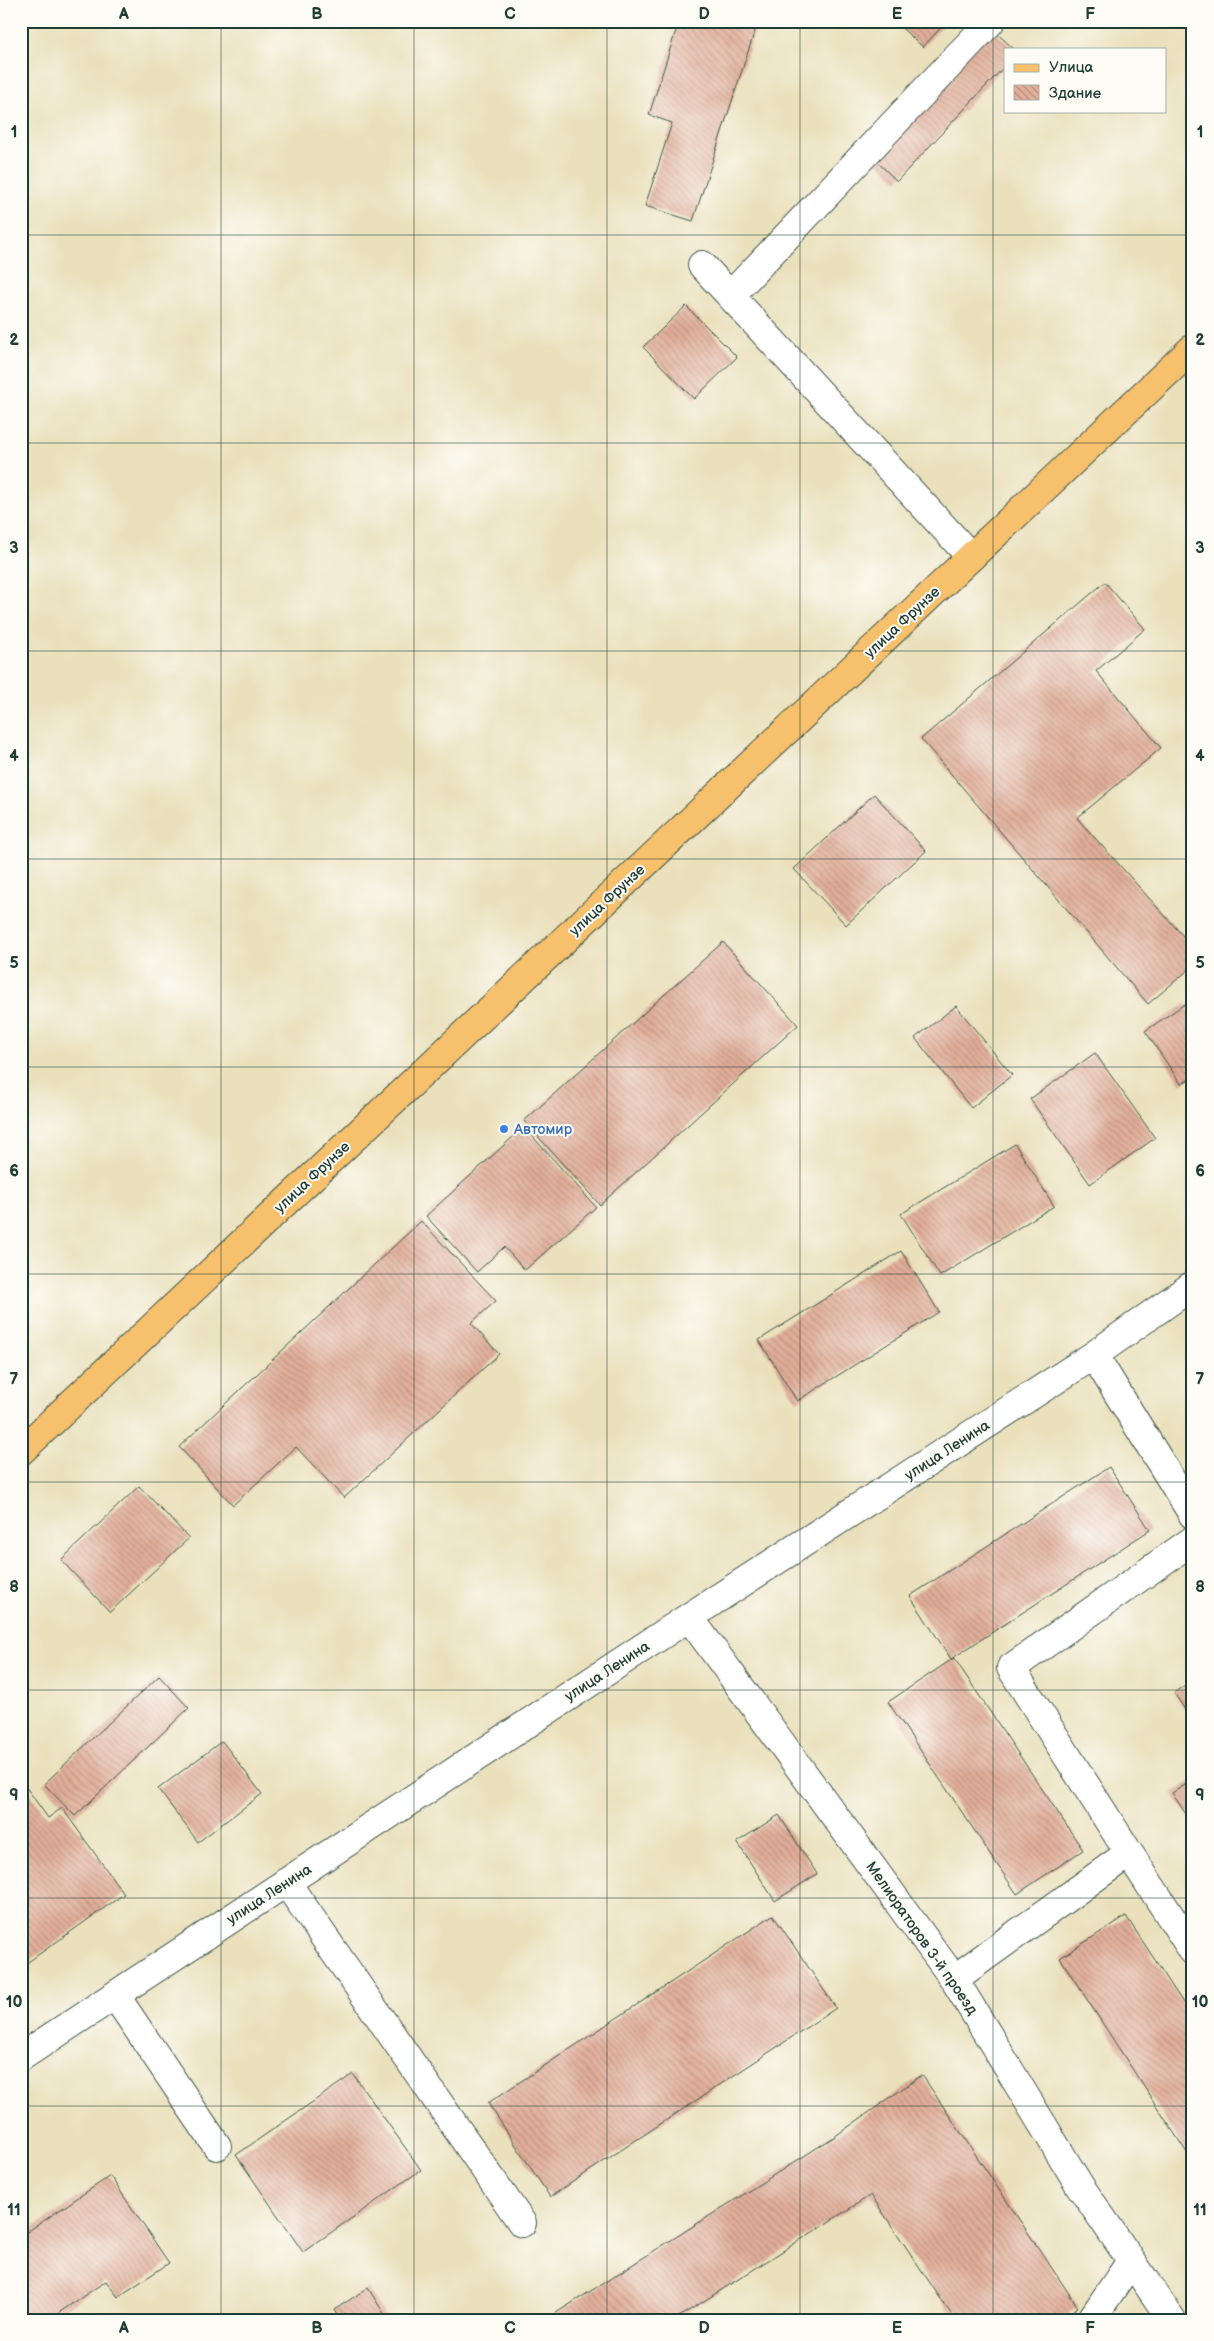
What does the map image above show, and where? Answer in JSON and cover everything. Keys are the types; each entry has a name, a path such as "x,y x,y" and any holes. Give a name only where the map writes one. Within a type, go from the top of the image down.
{"main road":[{"name":"улица Фрунзе","path":"21,1452 1193,348"}],"street":[{"path":"731,295 991,21"},
{"path":"702,265 971,556"},
{"name":"улица Ленина","path":"21,2057 689,1617 1094,1355 1193,1285"},
{"path":"1094,1355 1193,1515"},
{"path":"1193,1540 1011,1668 1193,1951"},
{"name":"Мелиораторов 3-й проезд","path":"689,1617 954,1979 1080,2186 1172,2320"},
{"path":"954,1979 1129,1853"},
{"path":"286,1882 522,2223"},
{"path":"115,1995 217,2146"},
{"path":"1091,2320 1131,2261"}],"building":[{"path":"679,21 758,21 693,221 645,206 672,123 649,115"},
{"path":"894,21 947,21 923,47"},
{"path":"991,28 1013,48 1004,48 1004,67 897,181 870,155"},
{"path":"686,306 737,357 694,399 643,347"},
{"path":"1105,582 1145,629 1096,671 1161,748 1077,818 1193,947 1193,966 1148,1004 921,739"},
{"path":"874,794 926,851 846,925 794,869"},
{"path":"723,942 798,1025 600,1205 524,1121"},
{"path":"1185,1004 1193,1016 1193,1077 1181,1084 1145,1031"},
{"path":"956,1006 1012,1075 971,1108 915,1038"},
{"path":"1095,1053 1155,1138 1090,1184 1030,1099"},
{"path":"524,1127 596,1207 525,1270 504,1247 477,1272 426,1216"},
{"path":"1015,1144 1054,1206 940,1276 901,1214"},
{"path":"421,1221 496,1301 471,1323 499,1354 344,1498 296,1447 233,1505 179,1447"},
{"path":"901,1251 939,1312 797,1401 759,1340"},
{"path":"1109,1467 1150,1530 951,1659 910,1596"},
{"path":"139,1486 189,1538 110,1612 61,1560"},
{"path":"954,1658 1083,1850 1017,1894 888,1702"},
{"path":"159,1676 189,1708 75,1816 44,1784"},
{"path":"1193,1681 1193,1722 1174,1693"},
{"path":"222,1741 262,1794 198,1842 158,1789"},
{"path":"1193,1780 1193,1810 1186,1814 1172,1793"},
{"path":"23,1783 48,1818 62,1808 124,1894 21,1967"},
{"path":"779,1815 817,1874 775,1901 737,1842"},
{"path":"773,1915 836,2008 550,2197 488,2103"},
{"path":"1126,1916 1193,2018 1193,2162 1060,1958"},
{"path":"353,2074 421,2170 303,2252 236,2155"},
{"path":"922,2075 1078,2307 1059,2320 955,2320 871,2195 674,2320 545,2320 834,2137"},
{"path":"110,2176 169,2263 118,2297 106,2281 48,2320 21,2320 21,2236"},
{"path":"368,2288 388,2320 340,2320 334,2310"}],"place":[{"name":"Автомир","path":"504,1129"}]}
